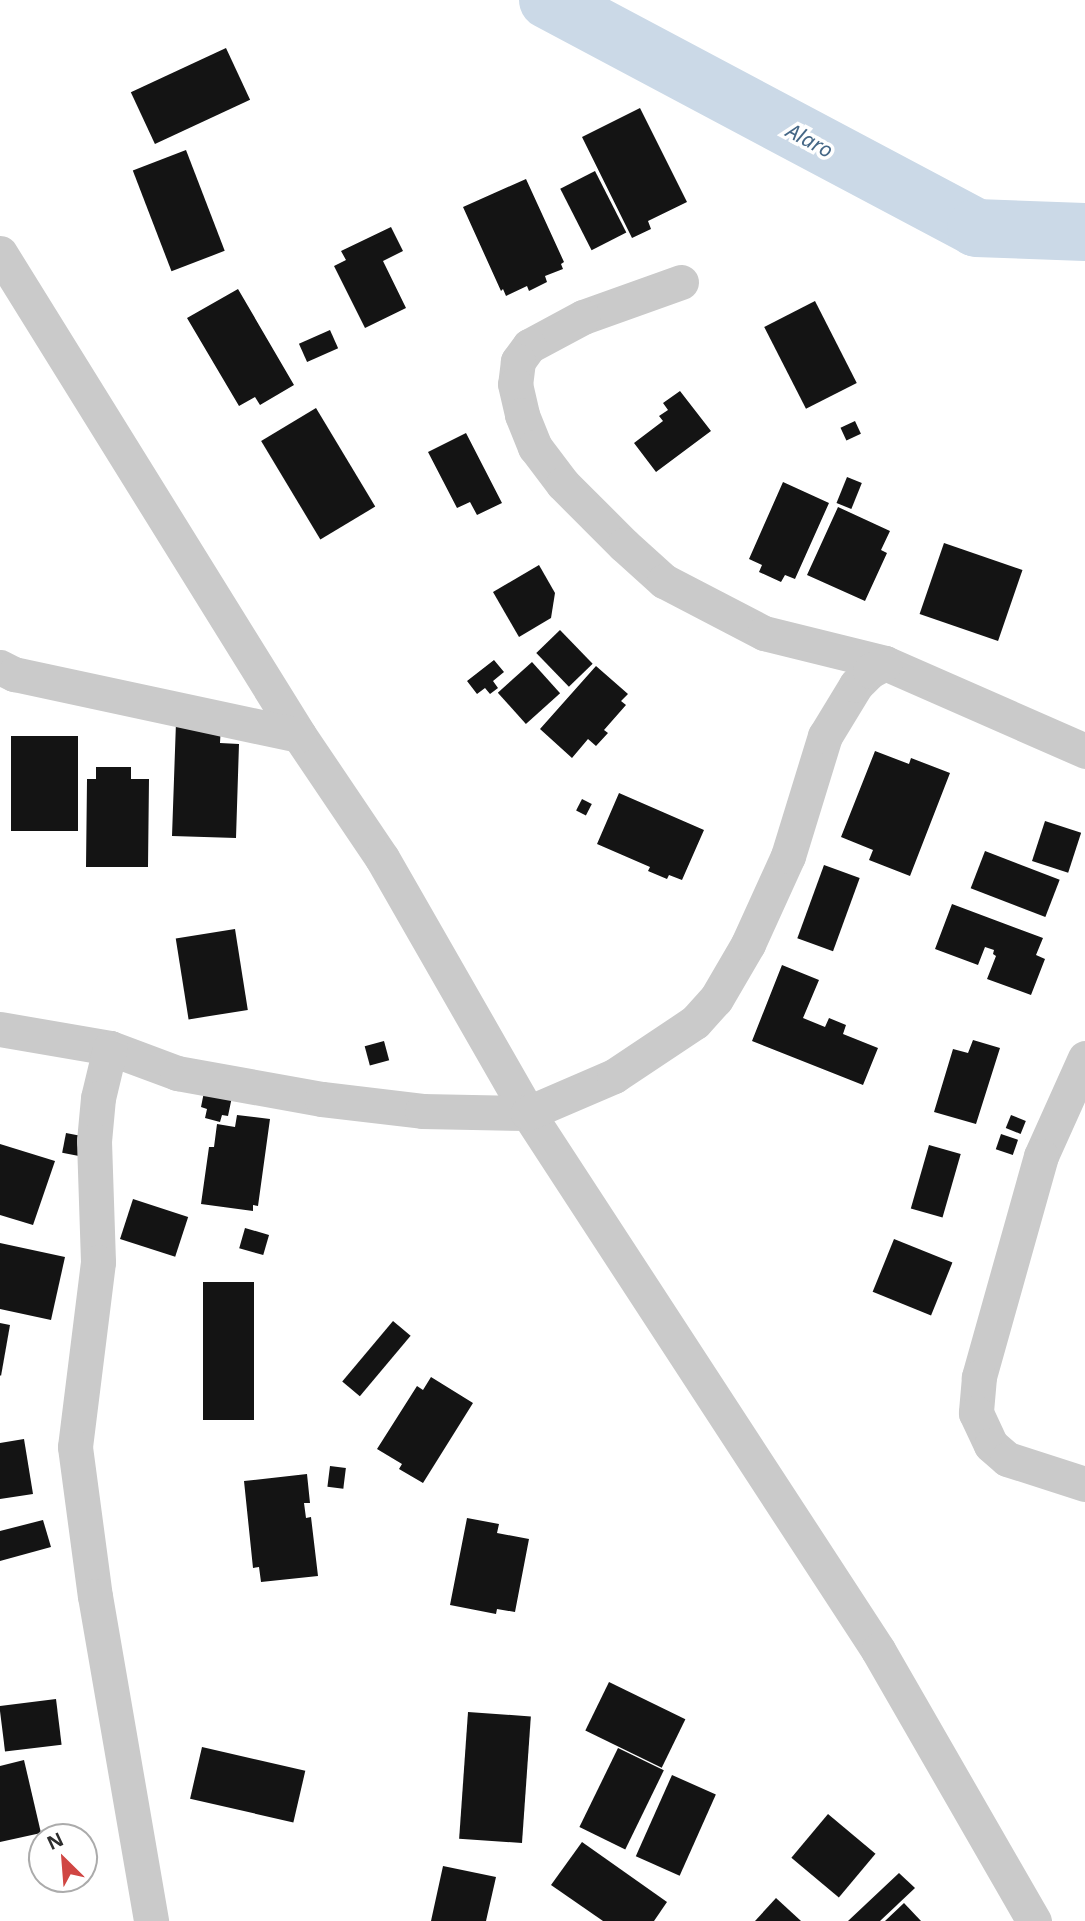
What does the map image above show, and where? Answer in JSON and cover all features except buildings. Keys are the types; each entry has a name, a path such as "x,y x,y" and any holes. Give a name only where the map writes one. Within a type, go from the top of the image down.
{"street":[{"path":"0,253 299,735 382,858 528,1113 878,1650 1034,1921"},
{"path":"681,282 583,317 529,346 518,361 515,384 522,415 535,447 563,484 664,581 764,633 885,663 1085,751"},
{"path":"0,1029 110,1048 177,1073 322,1099 422,1111 528,1113 624,1069 695,1022 716,999 748,944 788,856 825,736 856,685 870,671 885,663"},
{"path":"0,667 14,674 299,735"},
{"path":"110,1048 98,1098 94,1141 98,1262 75,1447 95,1596 151,1921"},
{"path":"1085,1059 1041,1156 979,1377 976,1413 990,1445 1007,1459 1085,1484"}],"waterway":[{"name":"Alaro","path":"548,0 976,228 1085,232"}]}
